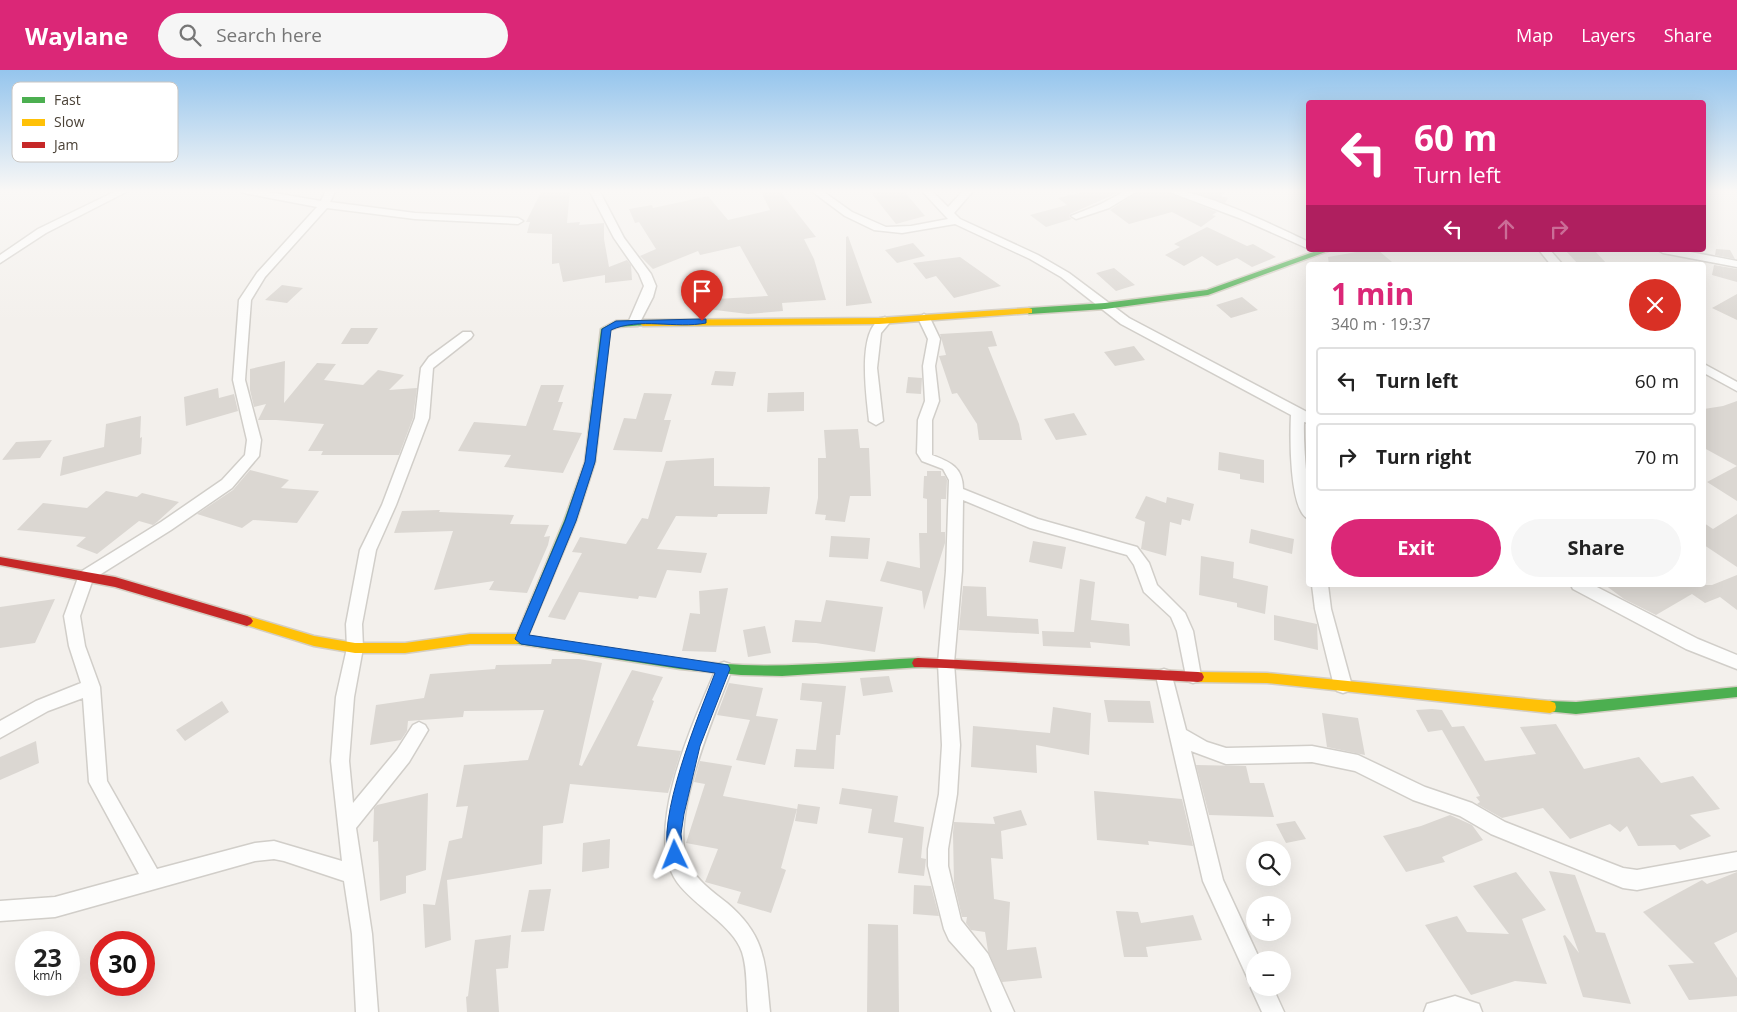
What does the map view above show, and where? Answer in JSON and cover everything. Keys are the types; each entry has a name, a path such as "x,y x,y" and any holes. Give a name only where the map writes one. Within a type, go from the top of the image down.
{"street":[{"path":"0,260 38,234"},
{"path":"152,879 98,782 91,686 77,646 72,616 87,575 166,526 228,484 249,462 254,448 254,440 239,380 245,300 261,275 297,234"},
{"path":"616,234 645,274 650,286 647,297 634,323"},
{"path":"988,234 1065,275 1125,321 1303,415 1296,435 1302,496 1306,506"},
{"path":"1283,234 1306,245"},
{"path":"521,639 570,521 590,462 606,329 616,324 885,321 1105,306 1208,292 1318,252"},
{"path":"1546,252 1554,262"},
{"path":"1674,252 1737,264"},
{"path":"924,318 934,340 934,348 929,366 932,401 925,420 924,453 927,458 942,463 952,470 956,480 954,571 946,663 951,745 948,794 938,849 938,866 951,922 956,933 981,961 1003,1012"},
{"path":"876,421 871,368 875,333 885,321"},
{"path":"856,322 875,333"},
{"path":"367,1011 362,934 346,826 340,762 345,697 355,648 354,624 368,550 422,418 427,368 433,360 467,335"},
{"path":"1706,369 1737,388"},
{"path":"956,492 1035,524 1105,542 1132,552 1141,564 1150,588 1177,613 1185,631 1193,676"},
{"path":"0,561 87,575 314,641 355,648 405,648 470,639 521,639 724,669 782,671 886,664 946,663 1164,676 1267,678 1483,702 1576,708 1737,692"},
{"path":"1320,587 1323,609 1343,686"},
{"path":"1583,587 1692,644 1737,662"},
{"path":"724,669 693,746 677,814 674,834 675,855 683,872 708,902 741,931 749,942 753,957 758,1012"},
{"path":"1164,676 1213,881 1246,952"},
{"path":"0,730 42,706 91,686"},
{"path":"346,826 403,756 419,730"},
{"path":"1179,735 1202,748 1226,756 1312,754 1358,763 1420,794 1465,809 1498,828 1623,878 1637,880 1737,861"},
{"path":"0,911 55,907 255,852 274,850 353,874"},
{"path":"1266,996 1273,1012"},
{"path":"1435,1012 1455,1007 1471,1012"}],"building":[{"path":"552,234 604,234 609,267 627,260 631,265 632,280 605,283 605,275 563,282 559,263 552,264"},
{"path":"647,234 814,234 816,237 804,239 814,259 826,300 782,303 783,311 748,314 699,308 699,300 768,296 740,246 700,255 698,251 653,269 640,256 656,249"},
{"path":"1193,234 1222,234 1247,246 1253,244 1276,257 1252,267 1237,258 1217,266 1202,256 1184,266 1165,255 1180,247 1174,244"},
{"path":"848,236 872,303 846,306 846,237"},
{"path":"913,243 925,256 897,263 885,250"},
{"path":"1716,249 1730,250 1735,259 1715,255"},
{"path":"1357,252 1380,252 1392,262 1329,262 1328,257"},
{"path":"1567,252 1596,252 1605,262 1576,262"},
{"path":"960,257 1001,286 954,298 936,276 926,279 913,263"},
{"path":"1714,265 1737,269 1737,282 1712,275"},
{"path":"1114,268 1135,285 1116,291 1096,273"},
{"path":"282,285 303,288 287,303 265,300"},
{"path":"1737,294 1737,320 1712,308"},
{"path":"1242,297 1258,310 1231,318 1216,305"},
{"path":"351,328 378,328 368,344 341,344"},
{"path":"992,331 997,346 988,347 1019,424 1022,440 979,440 977,424 957,393 952,394 939,356 946,355 940,334"},
{"path":"1134,346 1145,360 1115,366 1104,352"},
{"path":"285,361 284,403 317,363 336,364 324,380 363,385 378,370 404,375 389,390 417,388 413,418 399,455 321,455 323,451 308,451 324,424 258,420 266,404 254,407 250,390 250,369"},
{"path":"715,371 736,372 733,386 711,385"},
{"path":"908,377 922,378 921,394 906,393"},
{"path":"541,385 564,385 558,402 563,402 553,430 582,433 563,473 504,467 511,455 458,451 474,422 526,426"},
{"path":"218,388 219,398 234,394 238,411 186,426 184,397"},
{"path":"804,392 804,411 767,412 768,393"},
{"path":"644,393 672,394 664,420 671,420 662,452 613,450 624,418 636,419"},
{"path":"1737,401 1737,466 1706,449 1706,409"},
{"path":"1074,413 1087,435 1056,440 1044,419"},
{"path":"141,416 141,454 60,476 63,457 104,447 106,424"},
{"path":"858,429 860,448 869,448 871,496 850,496 845,522 825,520 826,515 815,514 818,498 818,458 826,458 824,430"},
{"path":"52,440 40,458 2,460 16,442"},
{"path":"1219,452 1264,460 1264,483 1240,479 1240,474 1218,470"},
{"path":"714,458 714,486 770,487 767,514 718,514 717,517 676,516 657,549 707,553 701,573 667,570 656,598 639,596 638,599 579,592 565,620 548,617 582,553 572,552 580,537 626,544 642,518 648,519 666,461"},
{"path":"1737,466 1737,501 1707,482"},
{"path":"250,470 289,480 281,488 319,491 297,523 253,520 242,528 197,514 233,490"},
{"path":"927,471 941,471 941,476 945,476 947,480 946,499 941,499 941,532 945,532 945,543 924,610 922,591 880,581 887,561 920,568 919,533 927,533 927,499 923,498 924,476 927,476"},
{"path":"106,491 137,497 142,493 179,502 153,525 139,521 97,554 76,546 86,537 17,530 43,503 87,508"},
{"path":"1146,496 1166,503 1167,497 1194,504 1190,521 1182,519 1181,525 1170,522 1166,556 1141,549 1145,522 1135,518"},
{"path":"440,510 439,512 514,515 510,524 549,525 544,537 550,536 548,545 527,593 489,590 494,581 434,590 453,531 394,533 402,511"},
{"path":"1737,514 1737,567 1706,546 1706,524 1713,529"},
{"path":"1251,529 1294,539 1292,554 1249,543"},
{"path":"831,536 870,538 868,559 829,557"},
{"path":"1033,541 1066,547 1062,569 1029,562"},
{"path":"1201,556 1234,562 1233,578 1268,586 1265,614 1237,607 1237,603 1199,595"},
{"path":"1737,575 1737,610 1720,597 1705,603 1692,594 1656,615 1624,599 1608,587 1706,587 1706,585 1712,585"},
{"path":"1080,579 1095,582 1091,620 1129,624 1130,646 1090,642 1091,648 1043,646 1042,631 1074,632"},
{"path":"963,586 986,587 987,616 1038,619 1039,634 959,630"},
{"path":"728,588 716,652 682,651 690,613 700,614 699,591"},
{"path":"55,599 35,643 0,648 0,607"},
{"path":"826,600 883,607 875,652 816,643 792,642 795,620 821,622"},
{"path":"1274,615 1317,624 1318,650 1274,640"},
{"path":"765,626 771,653 748,657 743,630"},
{"path":"552,659 579,659 602,663 579,765 582,766 632,670 663,677 652,700 654,701 637,746 681,751 668,793 570,784 563,823 543,826 542,864 447,880 451,940 425,948 423,904 435,905 449,841 462,838 468,806 456,807 464,765 528,760 544,710 464,711 463,717 408,721 407,731 401,740 370,745 376,705 424,698 430,674 495,669 496,665 551,664"},
{"path":"889,676 893,692 863,696 860,678"},
{"path":"729,683 763,688 756,716 778,719 765,765 736,760 750,720 717,715"},
{"path":"802,683 846,686 840,735 836,735 834,769 794,767 796,749 816,750 822,702 800,700"},
{"path":"1104,700 1150,701 1154,723 1108,722"},
{"path":"222,701 229,712 185,741 176,730"},
{"path":"1053,707 1091,713 1089,755 1036,745 1037,773 971,767 973,726 1050,733"},
{"path":"1416,710 1442,710 1452,727 1464,726 1485,761 1536,754 1520,727 1556,724 1584,769 1639,757 1661,783 1693,776 1720,809 1690,815 1711,836 1680,850 1675,845 1638,846 1627,826 1620,832 1610,824 1570,839 1543,808 1502,818 1477,804 1480,802 1476,797 1480,796 1442,730 1428,732"},
{"path":"1322,713 1358,718 1365,755 1327,747"},
{"path":"36,741 39,763 0,780 0,757"},
{"path":"700,761 732,766 723,796 797,809 781,868 786,870 771,913 737,903 741,892 705,882 718,849 686,843 705,784 694,782"},
{"path":"1196,765 1246,766 1250,783 1264,783 1274,817 1209,815"},
{"path":"842,788 898,796 894,822 924,827 921,858 926,859 924,876 898,873 903,838 868,833 872,809 839,804"},
{"path":"1094,791 1182,799 1193,846 1148,841 1149,845 1097,840"},
{"path":"428,793 426,870 406,876 406,893 380,901 378,841 373,842 374,808 377,805"},
{"path":"798,804 820,807 817,824 795,821"},
{"path":"1021,810 1027,825 1001,831 1003,859 991,858 994,899 1010,902 1007,950 1036,947 1042,978 1002,982 988,951 985,932 971,930 966,923 967,917 962,917 954,883 954,822 995,824 993,817"},
{"path":"1450,815 1472,825 1483,840 1442,857 1445,862 1406,872 1383,836 1421,826"},
{"path":"1295,821 1306,839 1291,842 1285,841 1276,824"},
{"path":"610,839 609,868 582,872 583,843"},
{"path":"1549,871 1575,875 1596,932 1605,933 1631,1004 1583,997 1563,936 1565,935 1579,953"},
{"path":"1516,872 1546,910 1522,919 1547,984 1515,981 1471,995 1425,925 1457,916 1467,932 1509,934 1473,886"},
{"path":"1737,872 1737,932 1714,943 1737,978 1737,996 1689,1000 1668,965 1694,963 1643,912 1702,880 1707,884"},
{"path":"914,885 931,886 939,916 913,914"},
{"path":"551,889 544,931 521,932 529,890"},
{"path":"1116,911 1138,912 1141,923 1193,915 1202,940 1146,947 1148,957 1124,957"},
{"path":"868,924 898,925 899,1012 867,1012"},
{"path":"511,935 508,968 496,969 499,1012 467,1012 466,997 468,996 475,940"}],"traffic: fast":[{"path":"1029,311 1105,306 1208,292 1321,252"},
{"path":"521,639 570,521 590,462 606,329 616,324 643,323"},
{"path":"516,639 680,664 741,670 782,671 918,663"},
{"path":"1550,707 1576,708 1737,692"}],"traffic: slow":[{"path":"643,323 879,321 1029,311"},
{"path":"247,621 314,641 355,648 405,648 470,639 516,639"},
{"path":"1198,677 1267,678 1550,707"}],"traffic: jam":[{"path":"0,561 115,582 247,621"},
{"path":"918,663 1198,677"}],"route":[{"path":"675,855 674,834 677,814 693,746 724,669 521,639 570,521 590,462 606,329 616,324 702,321"}]}
